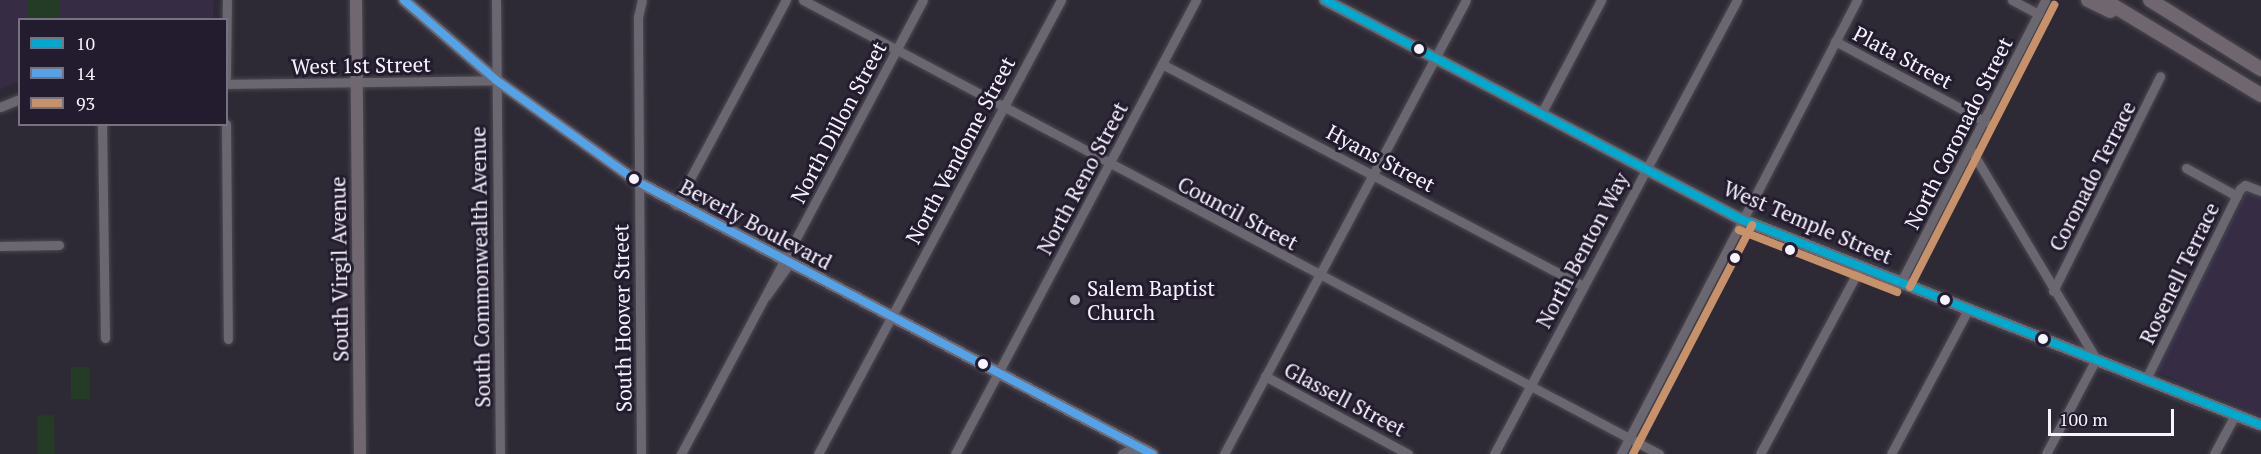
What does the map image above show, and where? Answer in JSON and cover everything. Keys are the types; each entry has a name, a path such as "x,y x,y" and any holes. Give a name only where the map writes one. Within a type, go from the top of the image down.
{"highway":[{"path":"2088,0 2167,38"},
{"path":"2104,0 2261,94"},
{"path":"2150,0 2261,69"}],"main road":[{"name":"South Virgil Avenue","path":"356,0 360,454"},
{"name":"Beverly Boulevard","path":"404,0 496,80 638,182 676,205 785,263 999,373 1137,450 1152,454"},
{"name":"West Temple Street","path":"1328,1 1743,220 2261,425"}],"street":[{"path":"226,0 226,18"},
{"name":"South Commonwealth Avenue","path":"496,0 500,454"},
{"name":"South Hoover Street","path":"641,454 638,182 642,0"},
{"path":"676,205 786,0"},
{"name":"Council Street","path":"803,0 1529,388 1659,454"},
{"name":"North Dillon Street","path":"681,454 785,263 923,0"},
{"name":"North Vendome Street","path":"818,454 1060,0"},
{"name":"North Reno Street","path":"956,454 1196,0"},
{"path":"1224,454 1466,0"},
{"path":"1541,114 1601,0"},
{"name":"North Benton Way","path":"1494,454 1737,0"},
{"path":"1621,454 1857,0"},
{"path":"2013,0 2038,14"},
{"name":"North Coronado Street","path":"1902,282 1986,122 2045,0"},
{"name":"Plata Street","path":"1835,42 1986,122"},
{"name":"Hyans Street","path":"1162,64 1484,232 1582,286"},
{"name":"Coronado Terrace","path":"2053,291 2160,76"},
{"name":"West 1st Street","path":"228,84 357,84 496,80"},
{"path":"0,107 18,100"},
{"path":"102,126 105,338"},
{"path":"226,126 228,339"},
{"path":"1971,150 2053,291 2096,359 2046,454"},
{"path":"2186,168 2237,196"},
{"name":"Rosenell Terrace","path":"2146,379 2237,196 2245,185 2261,191"},
{"path":"0,246 59,245"},
{"path":"1760,454 1861,266"},
{"path":"1891,454 1969,309"},
{"name":"Glassell Street","path":"1265,376 1408,454"},
{"path":"2214,454 2235,415"},
{"path":"1122,454 1137,450"}],"shaded area":[{"path":"0,0 213,0 213,18 18,18 18,81 0,89"},
{"path":"2246,192 2261,196 2261,415 2155,371"}],"green space":[{"path":"28,0 60,0 60,18 28,18"},
{"path":"71,367 90,367 90,399 71,399"},
{"path":"37,415 54,415 55,454 38,454"}],"transit line":[{"name":"14","path":"404,0 496,80 638,182 1152,454"},
{"name":"10","path":"1325,0 1743,220 2261,425"},
{"name":"93","path":"1910,287 2054,5"},
{"name":"93","path":"1633,454 1752,225"},
{"name":"93","path":"1739,230 1897,292"}],"place":[{"name":"Salem Baptist Church","path":"1075,300"}]}
